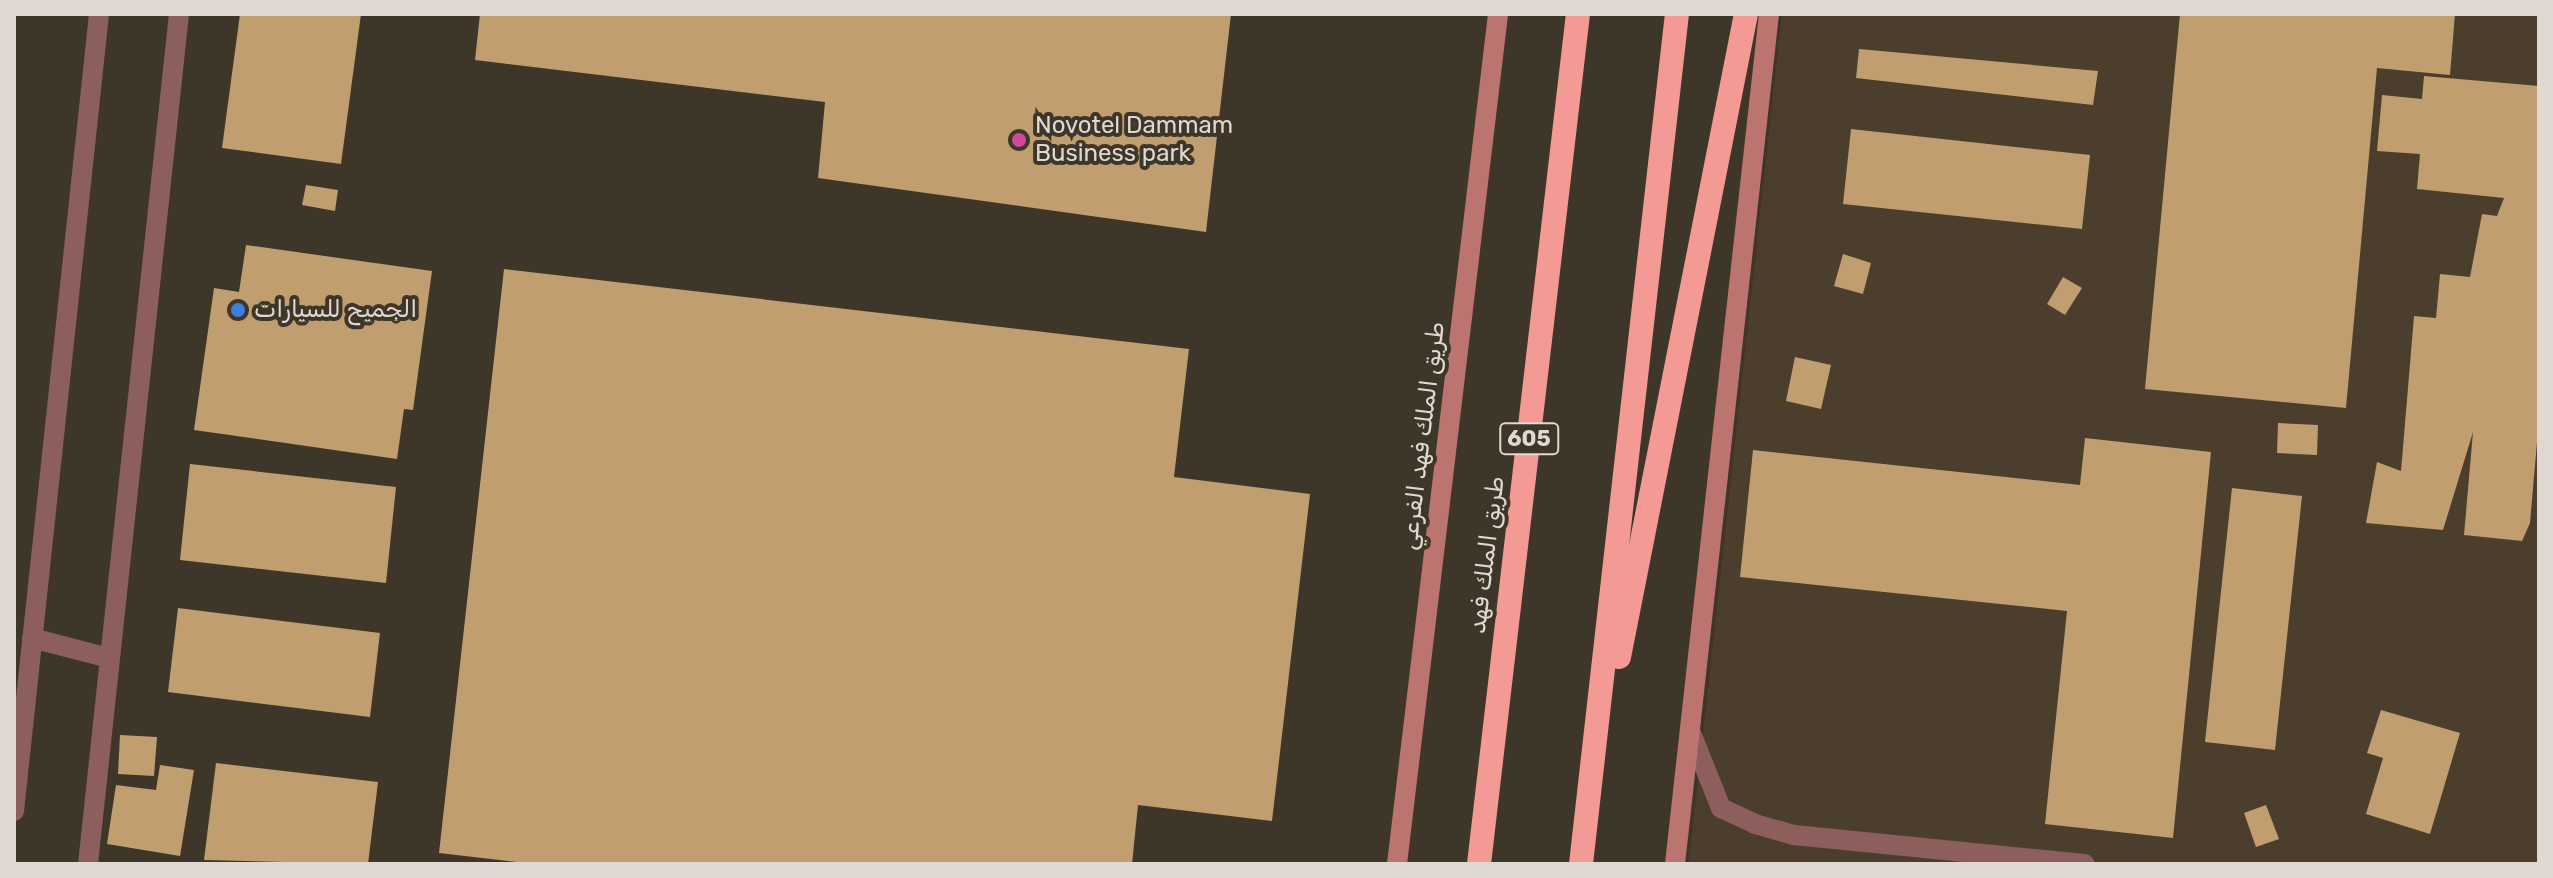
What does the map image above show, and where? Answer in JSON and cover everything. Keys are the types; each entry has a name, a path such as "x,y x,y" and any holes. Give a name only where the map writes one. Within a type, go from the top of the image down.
{"highway":[{"name":"طريق الملك فهد","path":"1479,864 1578,14"},
{"path":"1581,864 1677,14"},
{"path":"1586,825 1746,14"}],"main road":[{"name":"طريق الملك فهد الفرعي","path":"1397,864 1498,14"},
{"path":"1675,864 1769,14"}],"street":[{"path":"14,811 99,14"},
{"path":"88,864 179,14"},
{"path":"32,638 109,658"},
{"path":"1691,733 1721,808 1755,824 1794,835 2085,864"}],"shaded area":[{"path":"1782,14 2539,14 2539,864 1689,864"}],"building":[{"path":"240,14 361,14 341,164 222,148"},
{"name":"Novotel Dammam Business park","path":"480,14 1231,14 1206,232 818,178 825,102 475,60"},
{"path":"2180,14 2455,14 2450,75 2377,68 2346,408 2145,389"},
{"path":"1859,49 2098,71 2093,105 1856,78"},
{"path":"2424,76 2539,86 2539,419 2530,523 2522,541 2464,535 2473,432 2443,530 2366,523 2377,462 2401,471 2414,316 2436,318 2440,274 2470,277 2482,214 2497,216 2504,198 2417,189 2420,154 2377,151 2382,95 2422,99"},
{"path":"1851,129 2090,155 2082,229 1843,204"},
{"path":"306,185 338,190 335,211 302,205"},
{"path":"246,245 432,271 413,410 404,409 397,459 194,430 214,288 239,292"},
{"path":"1843,254 1871,263 1863,294 1834,286"},
{"path":"504,269 1189,349 1174,477 1310,494 1272,821 1138,805 1132,864 535,864 439,853"},
{"path":"2063,277 2082,288 2065,315 2047,304"},
{"path":"1795,357 1831,365 1821,409 1786,401"},
{"path":"2278,423 2318,425 2317,455 2277,453"},
{"path":"2085,438 2211,452 2173,838 2045,824 2067,611 1740,577 1753,450 2080,485"},
{"path":"190,464 396,487 386,583 180,560"},
{"path":"2232,488 2302,496 2275,750 2205,742"},
{"path":"178,608 380,633 370,717 168,692"},
{"path":"2381,710 2460,733 2430,834 2366,814 2383,758 2367,753"},
{"path":"120,735 157,737 154,776 118,774"},
{"path":"216,763 378,782 368,864 204,860"},
{"path":"160,765 194,770 180,856 107,844 116,785 156,790"},
{"path":"2266,805 2279,839 2256,847 2244,813"}],"place":[{"name":"Novotel Dammam Business park","path":"1019,140"},
{"name":"الجميح للسيارات","path":"238,310"}]}
